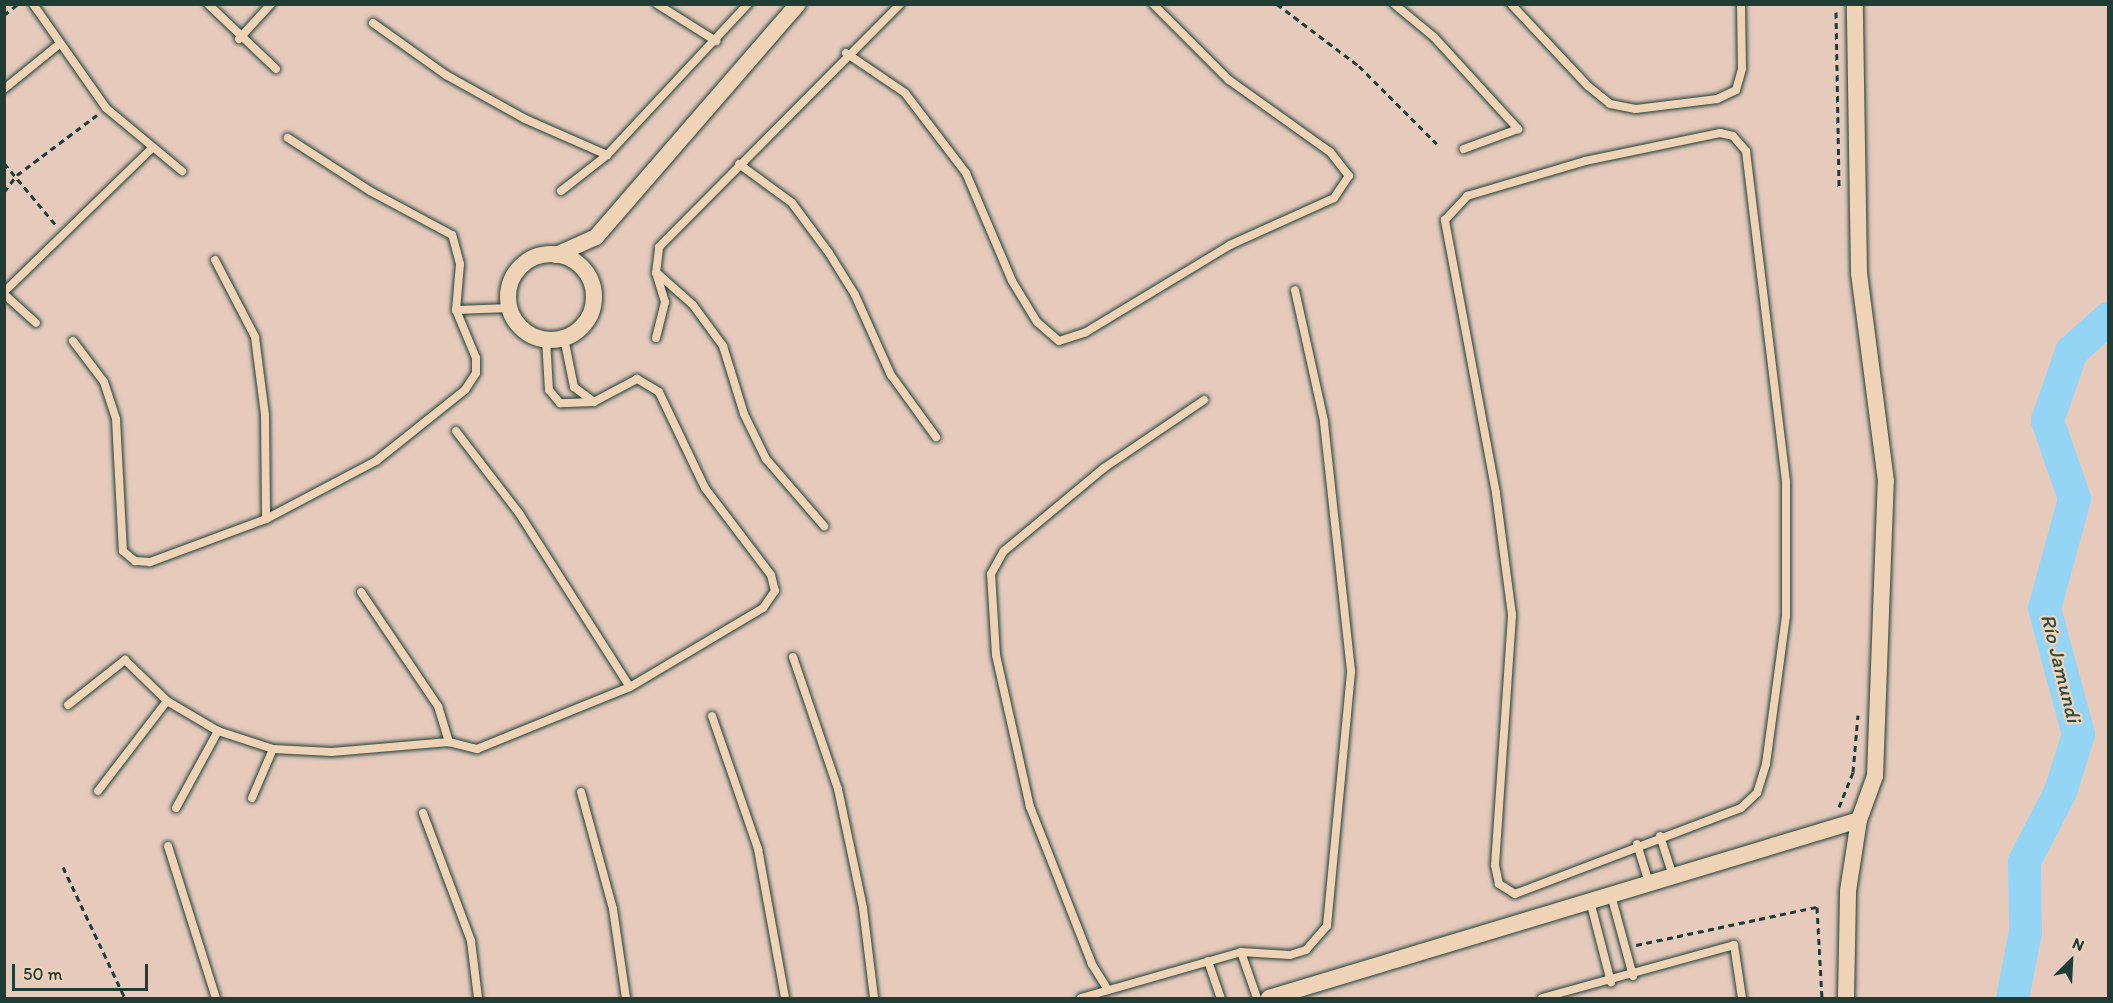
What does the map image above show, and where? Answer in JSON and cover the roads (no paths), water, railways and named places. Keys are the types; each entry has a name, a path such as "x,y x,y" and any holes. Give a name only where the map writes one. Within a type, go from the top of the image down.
{"street":[{"path":"596,237 590,280 594,296 589,318 564,338 546,340 523,329 510,308 509,287 518,269 535,257 556,255 596,237 798,4"},
{"path":"1846,999 1848,891 1859,820 1875,776 1886,481 1859,273 1855,4"},
{"path":"556,255 576,263 590,280"},
{"path":"1269,999 1859,820"}],"lane":[{"path":"33,4 57,45 106,108 151,149 182,171"},
{"path":"208,4 239,39 276,69"},
{"path":"239,39 271,4"},
{"path":"657,4 716,40"},
{"path":"561,191 607,155 748,4"},
{"path":"656,338 665,302 656,273 659,247 846,53 900,4"},
{"path":"846,53 905,93 966,173 1012,281 1037,322 1059,341 1086,332 1230,245 1334,198 1349,176 1330,152 1229,80 1153,4"},
{"path":"1394,4 1434,37 1518,129 1464,149"},
{"path":"1511,4 1588,86 1610,104 1636,109 1717,99 1736,90 1742,69 1741,4"},
{"path":"372,23 446,75 525,120 607,155"},
{"path":"4,90 57,45"},
{"path":"1720,133 1733,136 1746,151 1786,483 1786,616 1766,764 1757,793 1741,808 1660,836 1637,844 1543,887 1515,894 1499,884 1495,865 1512,615 1496,493 1445,220 1467,196 1585,161 1720,133"},
{"path":"73,340 104,382 116,419 123,551 135,561 150,562 266,519 376,461 472,382 476,358 456,309 460,264 452,235 370,191 288,138"},
{"path":"36,323 4,293 66,237 151,149"},
{"path":"739,164 792,202 829,253 855,295 891,375 936,437"},
{"path":"215,260 255,337 265,415 266,519"},
{"path":"656,273 693,305 723,346 744,414 766,459 824,526"},
{"path":"1081,999 1241,952 1290,955 1306,950 1327,926 1351,671 1324,421 1295,290"},
{"path":"456,309 510,308"},
{"path":"564,338 574,387 594,402"},
{"path":"68,705 125,660 167,701 218,731 273,749 332,752 449,742 477,749 630,687 763,608 771,601 774,583 705,488 655,386 637,379 594,402 568,405 554,398 546,340"},
{"path":"1108,990 1092,964 1030,807 996,656 992,574 1004,551 1104,468 1204,400"},
{"path":"456,431 519,513 630,687"},
{"path":"361,592 438,706 449,742"},
{"path":"793,657 838,789 863,908 874,999"},
{"path":"98,791 167,701"},
{"path":"712,716 758,849 785,999"},
{"path":"176,808 218,731"},
{"path":"252,798 273,749"},
{"path":"581,792 613,909 626,999"},
{"path":"423,813 471,941 478,999"},
{"path":"1660,836 1673,876"},
{"path":"1637,844 1649,883"},
{"path":"168,846 216,999"},
{"path":"1611,895 1634,975"},
{"path":"1590,901 1611,982"},
{"path":"1542,999 1611,982 1734,945 1742,999"},
{"path":"1241,952 1257,999"},
{"path":"1208,961 1221,999"}],"waterway":[{"name":"Río Jamundi","path":"2012,998 2025,931 2024,861 2060,791 2078,734 2044,608 2074,498 2047,420 2071,351 2108,318"}]}
